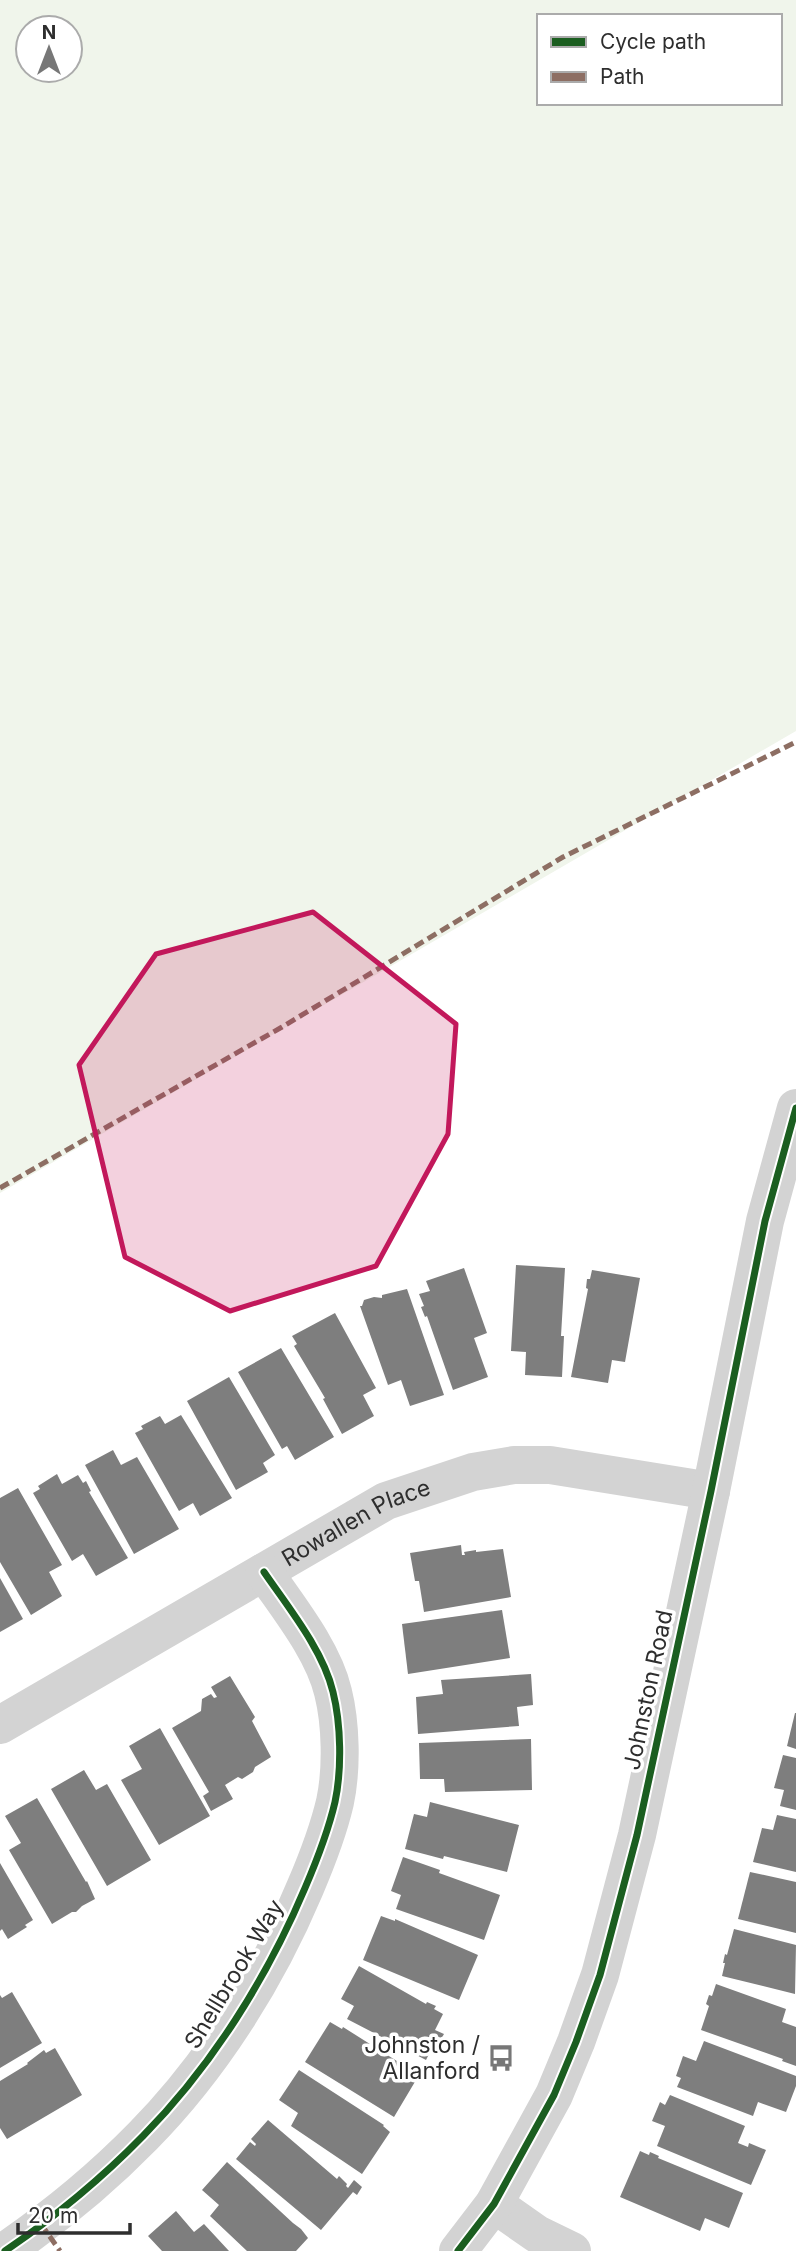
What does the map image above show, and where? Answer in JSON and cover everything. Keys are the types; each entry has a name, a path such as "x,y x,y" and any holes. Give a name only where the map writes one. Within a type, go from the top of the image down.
{"street":[{"name":"Johnston Road","path":"458,2251 494,2204 554,2095 600,1975 637,1835 711,1491 765,1221 796,1108"},
{"name":"Rowallen Place","path":"0,1725 386,1501 473,1472 514,1465 550,1465 711,1491"},
{"name":"Shellbrook Way","path":"5,2251 88,2189 145,2134 191,2082 239,2012 288,1929 321,1849 335,1801 340,1743 332,1690 316,1652 264,1572"},
{"path":"494,2204 537,2234 572,2251"}],"highlighted area":[{"path":"313,912 456,1024 448,1134 376,1266 230,1311 125,1257 79,1065 156,954"}],"shaded area":[{"path":"0,0 796,0 796,731 0,1193"}],"building":[{"path":"516,1265 565,1268 561,1336 564,1336 562,1377 525,1375 526,1352 511,1351"},
{"path":"464,1268 487,1333 474,1338 488,1377 453,1390 427,1316 425,1317 421,1307 424,1306 419,1294 430,1291 426,1281"},
{"path":"592,1270 640,1278 625,1362 612,1360 608,1383 571,1377 588,1289 587,1279 590,1279"},
{"path":"407,1289 444,1395 410,1406 401,1380 388,1385 360,1306 364,1300 382,1298 382,1295"},
{"path":"335,1313 376,1388 363,1395 374,1416 342,1434 323,1399 325,1398 294,1346 297,1344 292,1336"},
{"path":"281,1348 334,1437 295,1460 287,1446 282,1449 238,1372"},
{"path":"229,1377 275,1455 263,1463 268,1472 236,1490 187,1401"},
{"path":"181,1415 232,1498 200,1516 193,1503 179,1511 135,1433 143,1429 141,1426 160,1416 165,1424"},
{"path":"113,1450 121,1465 137,1457 179,1529 134,1554 85,1465"},
{"path":"57,1474 62,1484 78,1475 83,1483 86,1481 91,1491 89,1492 128,1558 96,1576 83,1554 72,1561 33,1493 40,1489 38,1486"},
{"path":"18,1488 62,1565 49,1572 62,1596 31,1615 0,1562 0,1498"},
{"path":"461,1545 462,1555 465,1555 464,1552 476,1550 503,1549 511,1597 424,1612 419,1581 415,1581 410,1553"},
{"path":"0,1578 23,1619 0,1632"},
{"path":"502,1610 510,1658 408,1674 402,1624"},
{"path":"531,1674 533,1705 517,1707 519,1726 418,1734 416,1697 443,1694 441,1680"},
{"path":"230,1676 255,1717 252,1721 271,1757 242,1779 238,1777 225,1785 233,1799 211,1811 203,1796 209,1792 172,1728 201,1711 202,1699 211,1694 214,1698 217,1697 211,1687"},
{"path":"796,1713 796,1749 787,1746"},
{"path":"160,1728 210,1816 159,1845 121,1780 142,1769 129,1746"},
{"path":"531,1739 532,1790 445,1792 444,1779 420,1779 419,1743"},
{"path":"783,1755 796,1758 796,1810 780,1806 784,1790 774,1788"},
{"path":"84,1770 96,1790 107,1784 151,1860 107,1886 51,1789"},
{"path":"37,1798 95,1899 52,1924 9,1850 21,1843 5,1816"},
{"path":"430,1802 519,1825 507,1872 405,1849 414,1814 427,1817"},
{"path":"777,1815 796,1819 796,1872 753,1862 762,1828 773,1830"},
{"path":"403,1857 500,1895 484,1940 396,1909 401,1895 391,1891"},
{"path":"0,1863 33,1920 8,1939 2,1929 0,1931"},
{"path":"750,1872 796,1882 796,1933 738,1919"},
{"path":"381,1916 395,1919 478,1955 459,2000 363,1960"},
{"path":"734,1929 796,1945 795,1994 722,1976 725,1954 727,1955"},
{"path":"359,1966 426,2004 427,2002 436,2006 434,2009 443,2014 435,2030 444,2034 426,2060 347,2019 354,2006 341,1999"},
{"path":"716,1984 786,2009 782,2022 796,2027 796,2066 701,2030 709,2006 706,2004"},
{"path":"12,1992 42,2043 0,2068 0,1995 2,1998"},
{"path":"330,2022 342,2029 343,2027 419,2075 394,2117 305,2062"},
{"path":"704,2041 796,2076 796,2086 786,2112 758,2102 753,2116 677,2087 681,2078 676,2076 683,2056 696,2061"},
{"path":"55,2048 82,2095 7,2139 0,2128 0,2081 28,2064 44,2050 46,2053"},
{"path":"299,2070 384,2125 390,2132 362,2174 291,2126 298,2113 279,2100"},
{"path":"670,2095 745,2126 738,2143 748,2147 749,2143 766,2150 751,2185 657,2146 665,2126 652,2121 660,2102 665,2105"},
{"path":"268,2120 337,2179 339,2176 348,2188 354,2180 362,2187 357,2195 353,2192 321,2230 236,2159 250,2142 255,2146 251,2139"},
{"path":"640,2151 649,2155 650,2152 659,2156 658,2158 743,2193 729,2228 705,2218 700,2231 620,2197"},
{"path":"227,2162 308,2238 296,2251 247,2251 210,2216 219,2205 202,2190"},
{"path":"176,2211 194,2232 204,2224 229,2251 162,2251 148,2236"}],"marked path":[{"path":"0,1188 282,1027 563,857 796,742"},
{"path":"41,2224 60,2251"}],"cycle path":[{"path":"458,2251 494,2204 554,2095 600,1975 637,1835 711,1491 765,1221 796,1108"},
{"path":"5,2251 60,2211 111,2167 143,2136 192,2080 236,2020 255,1988 290,1922 318,1856 335,1802 339,1775 340,1747 336,1705 328,1676 313,1645 264,1572"}],"place":[{"name":"Johnston / Allanford","path":"501,2058"}]}
